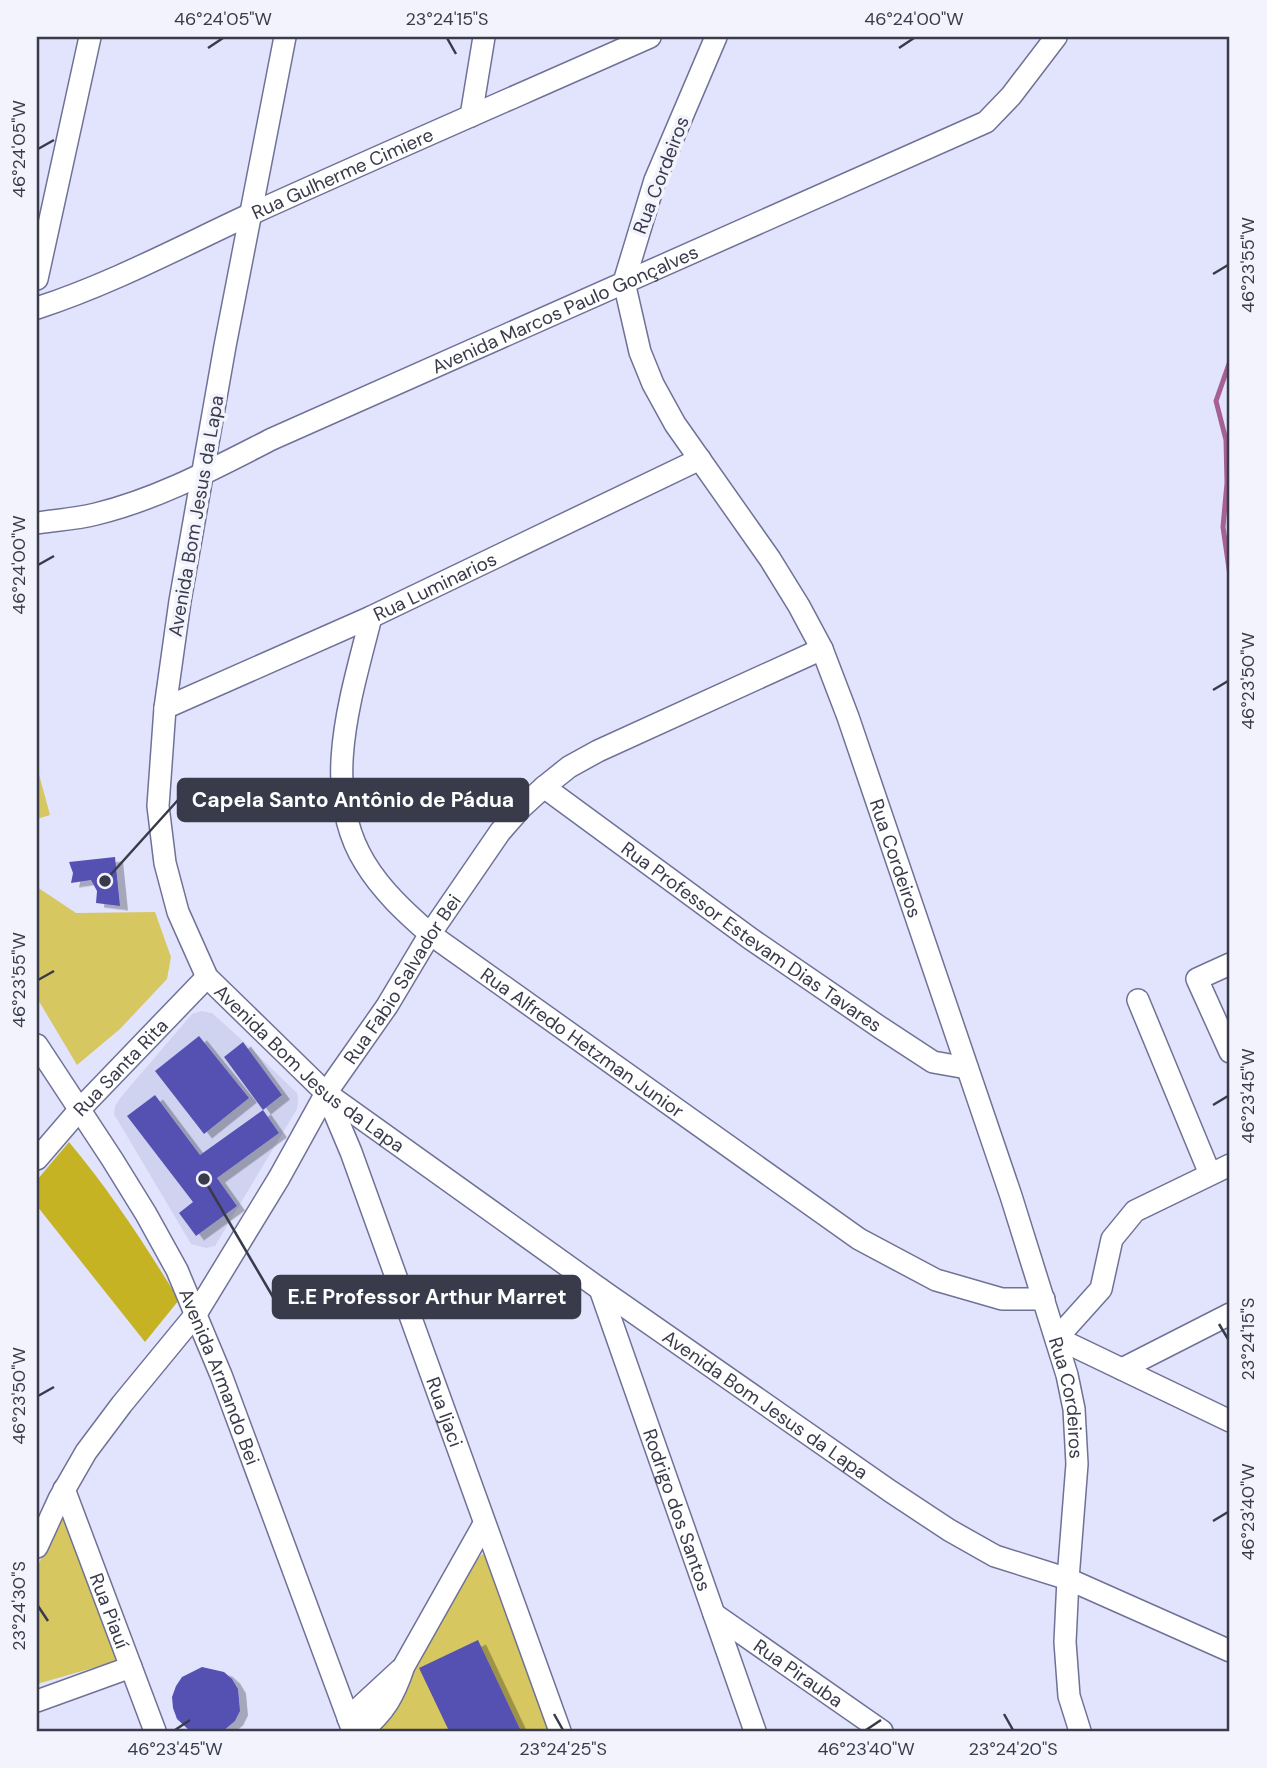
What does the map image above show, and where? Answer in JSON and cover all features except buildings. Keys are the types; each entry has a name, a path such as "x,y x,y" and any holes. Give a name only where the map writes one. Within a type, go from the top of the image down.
{"street":[{"path":"37,279 90,37"},
{"name":"Avenida Bom Jesus da Lapa","path":"285,37 249,215 180,601 165,708 158,806 165,863 178,912 207,977 326,1093 600,1289 949,1530 995,1556 1068,1579 1230,1651"},
{"path":"471,116 484,37"},
{"name":"Rua Gulherme Cimiere","path":"37,308 121,275 249,215 650,37"},
{"name":"Rua Cordeiros","path":"716,37 655,180 624,282 639,352 653,384 700,459 770,559 822,649 848,716 1057,1338 1074,1409 1077,1464 1065,1642 1069,1696 1080,1731"},
{"name":"Avenida Marcos Paulo Gonçalves","path":"37,523 93,515 124,506 204,474 285,433 986,122 1011,96 1056,37"},
{"name":"Rua Luminarios","path":"165,708 371,617 700,459"},
{"name":"Rua Alfredo Hetzman Junior","path":"371,617 346,726 342,762 345,812 350,834 364,863 392,901 430,934 859,1239 936,1280 1002,1299 1044,1299"},
{"name":"Rua Fabio Salvador Bei","path":"37,1547 64,1489 86,1452 196,1314 279,1178 326,1093 387,1006 430,934 500,832 521,808 569,767 598,751 822,649"},
{"name":"Rua Professor Estevam Dias Tavares","path":"544,787 751,939 881,1028 933,1062 967,1068"},
{"path":"1230,964 1197,979 1230,1052"},
{"name":"Rua Santa Rita","path":"37,1159 80,1109 207,977"},
{"path":"1138,1000 1210,1174"},
{"name":"Avenida Armando Bei","path":"37,1045 146,1214 177,1270 255,1465 354,1727"},
{"name":"Rua Ijaci","path":"326,1093 351,1152 560,1731"},
{"path":"1230,1165 1135,1211 1112,1239 1101,1289 1057,1338 1230,1421"},
{"name":"Rodrigo dos Santos","path":"600,1289 755,1731"},
{"path":"1122,1369 1230,1314"},
{"name":"Rua Piauí","path":"64,1489 155,1731"},
{"path":"354,1727 404,1666 484,1524"},
{"name":"Rua Pirauba","path":"714,1615 882,1731"},
{"path":"37,1701 131,1667"}],"shaded area":[{"path":"37,767 50,815 37,819"},
{"path":"37,887 76,913 155,912 171,957 167,979 120,1029 77,1065 37,998"},
{"path":"201,1011 212,1013 242,1040 297,1093 298,1101 297,1109 215,1246 206,1248 191,1244 114,1114 115,1106 121,1097 192,1014"},
{"path":"69,1142 127,1219 179,1300 145,1342 37,1206 37,1180"},
{"path":"60,1510 117,1661 37,1684 37,1569"},
{"path":"486,1553 550,1731 379,1731 470,1569 481,1555"}],"waterway":[{"path":"1230,361 1216,401 1226,440 1227,483 1223,527 1230,576"}],"place":[{"name":"Capela Santo Antônio de Pádua","path":"105,881"},
{"name":"E.E Professor Arthur Marret","path":"204,1179"}]}
